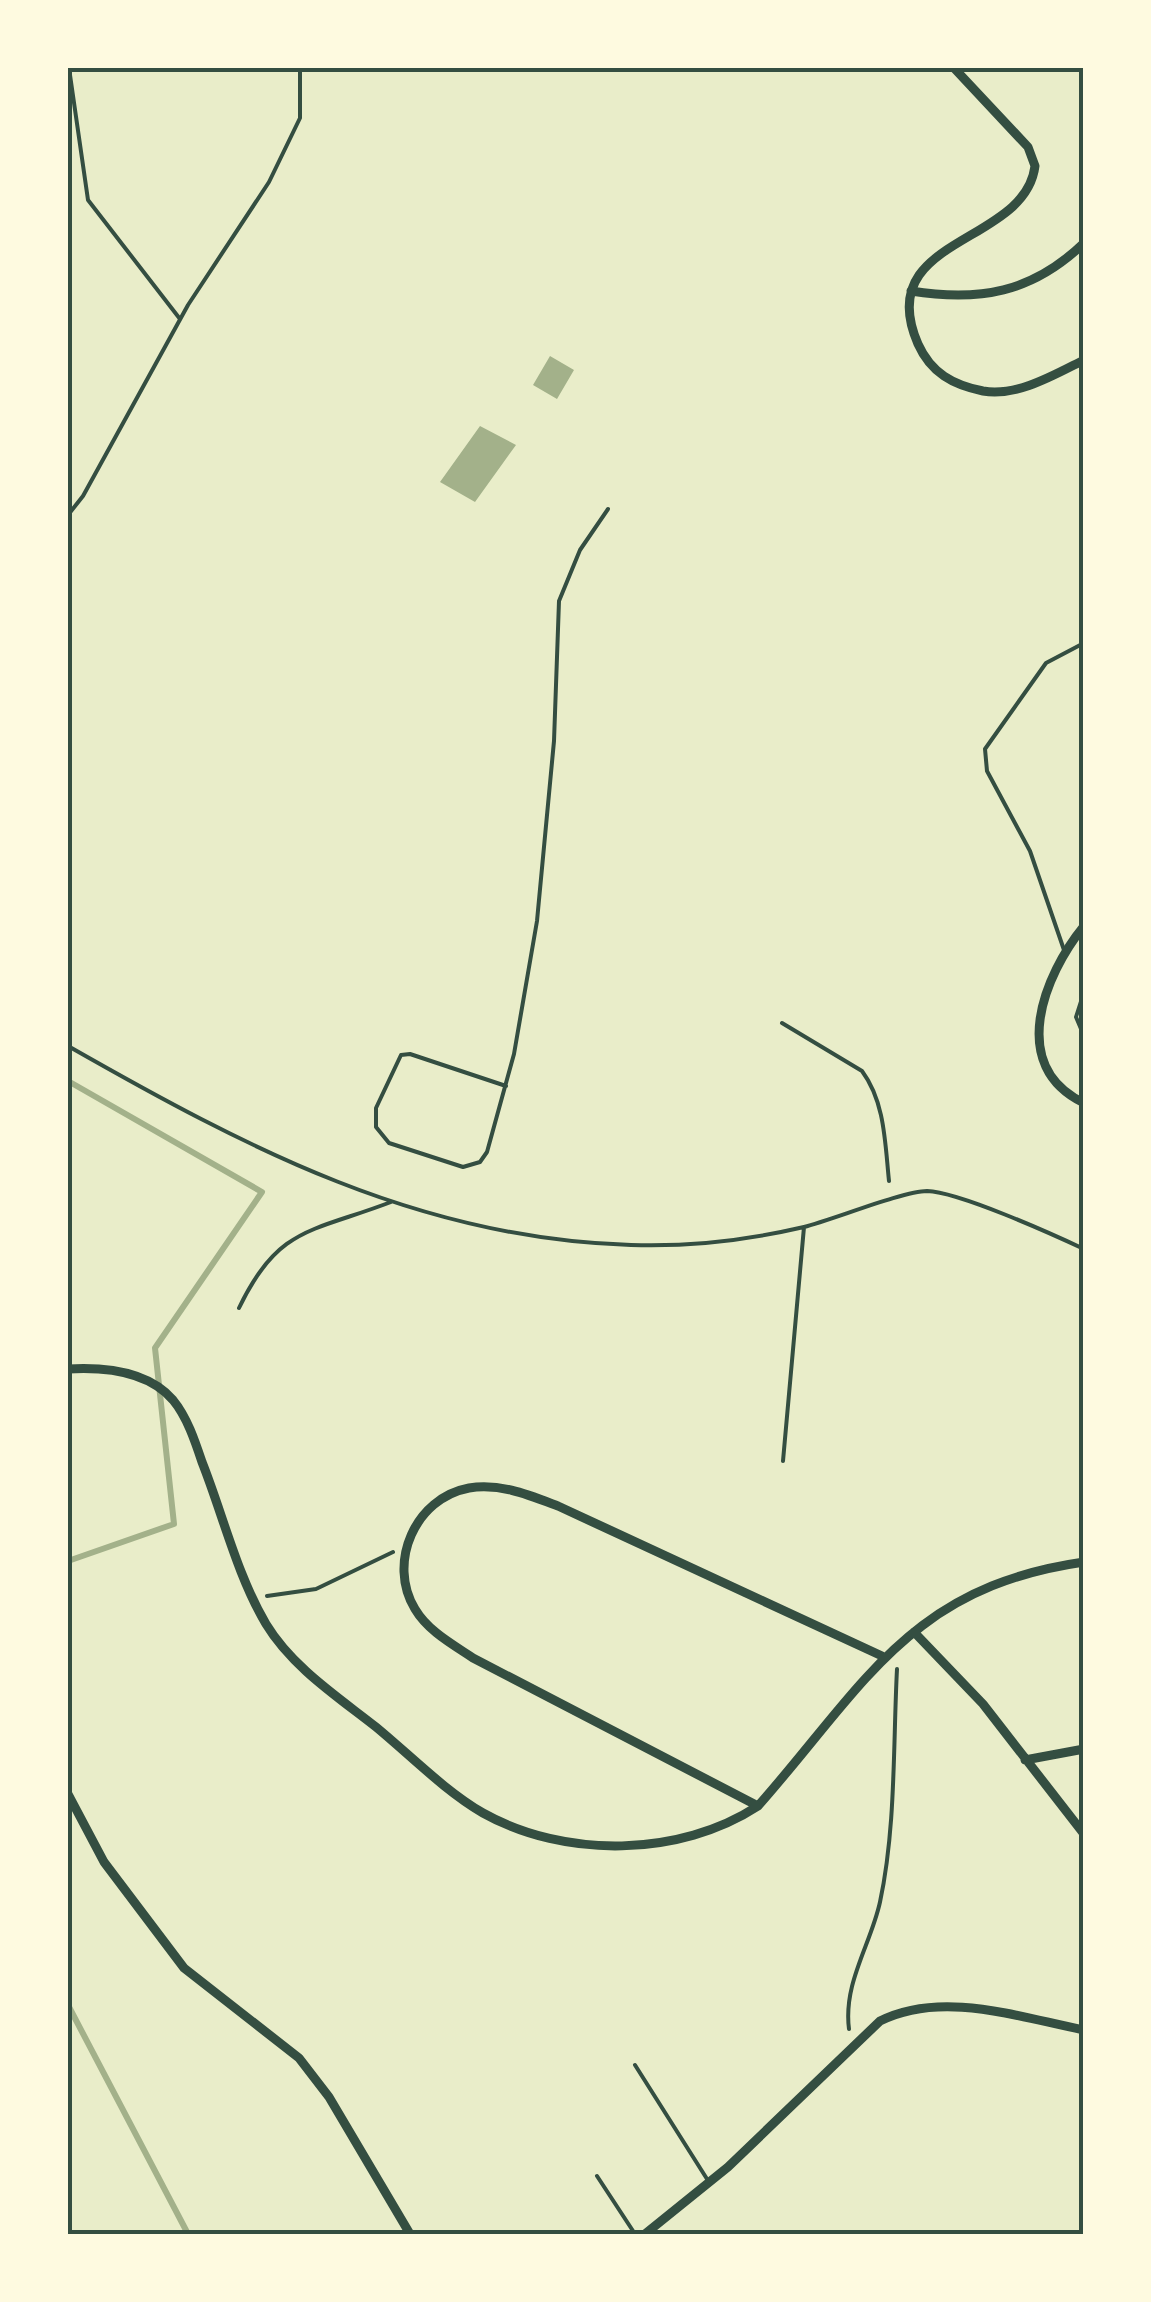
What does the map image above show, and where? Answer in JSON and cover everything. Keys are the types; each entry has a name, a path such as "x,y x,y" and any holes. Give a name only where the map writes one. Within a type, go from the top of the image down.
{"street":[{"path":"954,68 1028,148 1034,174 1007,211 992,224 948,246 912,292 907,319 924,358 942,377 990,392 1020,388 1084,360"},
{"path":"912,292 957,299 1021,286 1084,243"},
{"path":"1084,926 1064,950 1038,1020 1038,1049 1048,1072 1084,1103"},
{"path":"68,1370 96,1368 127,1374 149,1382 173,1400 190,1428 252,1598 268,1627 314,1678 482,1812 542,1837 596,1845 656,1844 700,1834 758,1806 882,1656 898,1642 971,1592 1004,1580 1084,1562"},
{"path":"758,1806 474,1658 436,1634 415,1609 407,1589 404,1549 413,1529 446,1497 466,1489 516,1490 882,1656"},
{"path":"914,1632 984,1704 1084,1834"},
{"path":"1024,1760 1084,1749"},
{"path":"68,1794 113,1876 184,1968 299,2058 329,2097 410,2234"},
{"path":"645,2234 709,2182 880,2021 924,2006 962,2007 1084,2030"}],"lane":[{"path":"506,1086 410,1054 400,1055 376,1108 376,1127 388,1143 472,1166 487,1152 506,1086 537,921 554,741 559,600 580,550 608,509"},
{"path":"1064,950 1030,851 987,771 985,750 1046,664 1084,643"},
{"path":"1084,992 1076,1017 1084,1036"},
{"path":"782,1022 862,1071 870,1082 882,1120 889,1181"},
{"path":"68,1046 237,1141 392,1202 557,1240 634,1245 732,1240 804,1227 927,1191 1084,1248"},
{"path":"239,1308 258,1268 277,1248 309,1231 392,1202"},
{"path":"783,1461 804,1227"},
{"path":"635,2065 709,2182"},
{"path":"597,2176 635,2234"}],"path":[{"path":"69,68 88,200 180,318"},
{"path":"68,515 83,496 180,318 269,182 300,118 300,68"},
{"path":"252,1598 316,1589 378,1556 404,1549"},
{"path":"852,2048 847,2010 865,1938 880,1906 885,1864 898,1642"}],"shaded area":[{"path":"550,356 574,370 557,399 533,385"},
{"path":"480,426 516,445 475,502 440,482"}],"waterway":[{"path":"68,1081 262,1192 155,1348 174,1524 68,1561"},
{"path":"68,2005 188,2234"}]}
